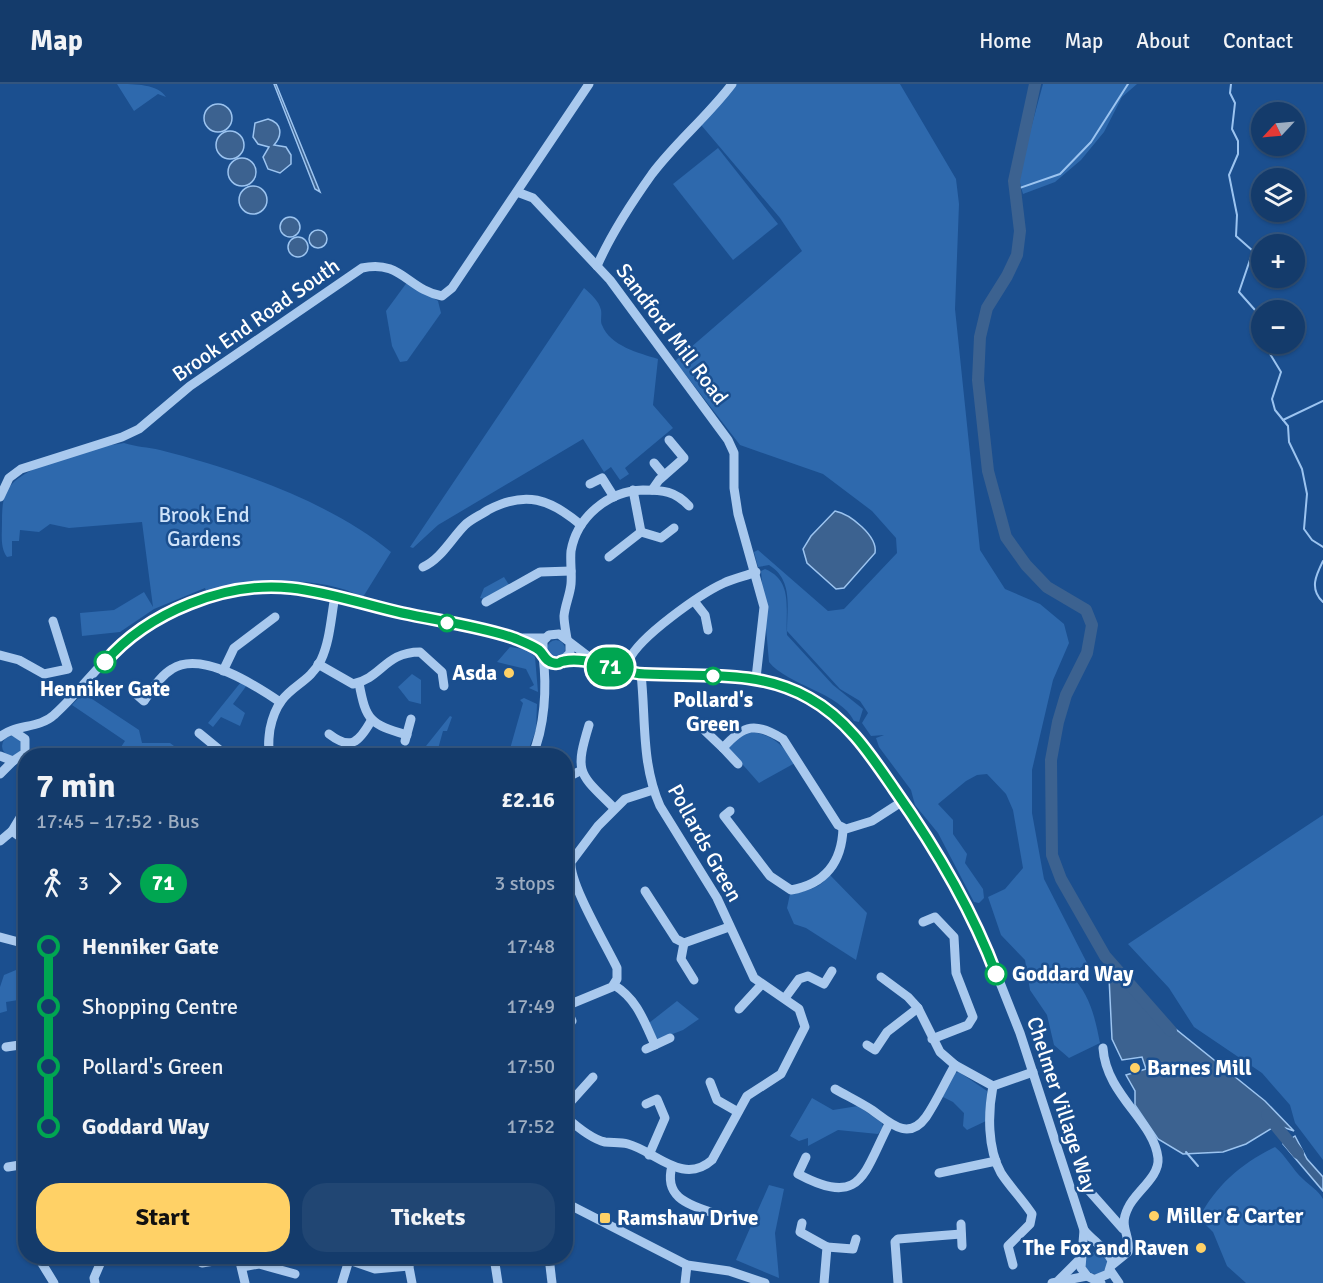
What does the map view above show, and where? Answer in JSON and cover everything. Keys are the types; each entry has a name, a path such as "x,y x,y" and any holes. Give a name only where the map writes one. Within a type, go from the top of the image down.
{"street":[{"name":"Brook End Road South","path":"0,496 9,478 21,469 122,437 139,429 190,387 362,268 378,264 388,267 431,294 442,296 452,288 589,84"},
{"name":"Sandford Mill Road","path":"732,84 712,111 653,173 604,250 597,266 728,440 734,453 734,488 738,514 764,607 756,678"},
{"path":"518,192 533,198 597,266"},
{"path":"652,490 664,475 684,458 669,440"},
{"path":"654,463 664,475"},
{"path":"590,484 602,478 614,497"},
{"path":"633,490 641,532"},
{"path":"546,682 570,653 564,616 571,571 571,554 581,525 600,504 633,490 669,491 680,496 689,506"},
{"path":"423,567 434,560 466,523 508,501 541,500 557,507 581,525"},
{"path":"641,532 661,538 674,528"},
{"path":"609,557 641,532"},
{"path":"486,602 540,572 571,571"},
{"path":"629,660 637,646 694,601 725,582 756,572"},
{"name":"Chelmer Village Way","path":"5,732 40,724 53,717 123,643 151,624 189,605 216,596 261,587 293,588 335,596 514,638 542,653 550,662 597,663 640,674 756,678 783,685 810,699 837,718 862,743 903,801 969,908 1020,1033 1084,1230 1081,1268 1095,1280"},
{"path":"270,748 274,712 280,702 318,664 326,644 335,596"},
{"path":"694,601 707,619 708,630"},
{"path":"534,748 539,733 546,682 542,653 547,636 564,616"},
{"path":"223,671 234,648 275,617"},
{"path":"0,655 19,660 44,674 68,669 53,621"},
{"name":"Chelmer Village Way","path":"514,638 559,634 597,663"},
{"path":"318,664 353,684 366,681 405,652 420,652 442,672 444,686"},
{"path":"136,694 144,701 161,678 182,664 195,663 223,671 250,683 280,702"},
{"name":"Pollards Green","path":"573,1122 602,1142 629,1144 672,1166 693,1169 705,1166 712,1160 747,1096 780,1074 799,1044 806,1027 799,1009 785,998 761,985 752,974 717,898 665,815 653,790 642,725 640,674"},
{"path":"358,683 366,715 371,721 406,738 411,719"},
{"path":"329,734 341,742 350,744 358,740 371,721"},
{"name":"Chelmer Village Way","path":"25,748 40,724"},
{"path":"589,725 579,762 580,771 614,808"},
{"path":"723,748 743,729 756,728 771,731 783,739 838,825 843,828 872,821 903,801"},
{"path":"703,729 738,764"},
{"name":"Chelmer Village Way","path":"5,732 22,735 27,744"},
{"path":"199,733 217,748"},
{"path":"0,756 18,759"},
{"name":"Chelmer Village Way","path":"0,774 18,760"},
{"path":"573,774 580,771"},
{"path":"573,857 614,808 625,799 653,790"},
{"path":"730,811 724,816 770,876 791,890 803,888 831,869 839,858 843,828"},
{"path":"0,841 12,831 18,821"},
{"path":"12,831 18,835"},
{"path":"573,879 617,968 614,985"},
{"path":"645,891 676,939 684,943 729,927"},
{"path":"923,922 935,913 954,938 956,973 973,1017 968,1025 932,1038"},
{"path":"0,938 18,942"},
{"path":"684,943 681,959 694,980"},
{"path":"785,998 799,979 808,976 824,984 832,971"},
{"path":"880,977 894,979 918,1008 940,1052 956,1065 993,1086 1033,1072"},
{"path":"573,1003 614,985"},
{"path":"614,985 628,993 636,1003 655,1045"},
{"path":"739,1009 761,985"},
{"path":"867,1045 875,1050 887,1032 918,1008"},
{"path":"646,1049 670,1038"},
{"path":"6,1047 18,1045"},
{"path":"1103,1048 1109,1077 1154,1143 1158,1160 1155,1172 1127,1210 1123,1229"},
{"path":"835,1089 872,1110 889,1124 905,1130 917,1126 926,1117 956,1065"},
{"path":"573,1099 593,1077"},
{"path":"710,1082 717,1100 738,1112"},
{"path":"993,1086 990,1123 996,1161 1002,1174 1032,1214 1030,1224 1008,1246 1013,1264"},
{"path":"646,1104 667,1094"},
{"path":"649,1155 665,1118 657,1099"},
{"path":"806,1157 798,1174 828,1188 843,1189 852,1186 863,1176 889,1124"},
{"path":"939,1173 996,1161"},
{"path":"8,1167 18,1165"},
{"path":"672,1166 668,1179 670,1188 677,1196 716,1214"},
{"path":"1056,1282 1095,1280 1105,1276 1128,1252 1129,1239 1123,1229 1084,1185"},
{"path":"573,1207 687,1265 729,1270 765,1283"},
{"path":"802,1223 800,1232 827,1247 852,1249 856,1239"},
{"path":"898,1283 895,1242 898,1239 961,1229 962,1246"},
{"name":"Chelmer Village Way","path":"1084,1230 1110,1257 1111,1268 1119,1283"},
{"path":"824,1283 827,1247"},
{"path":"1056,1282 1091,1248 1124,1254"},
{"path":"42,1264 54,1283"},
{"path":"94,1283 100,1264"},
{"path":"241,1264 245,1283"},
{"path":"242,1267 259,1264 295,1274"},
{"path":"342,1283 347,1264"},
{"path":"363,1264 375,1269 396,1264"},
{"path":"409,1264 412,1283"},
{"path":"495,1264 498,1283"},
{"path":"550,1264 552,1283"},
{"path":"685,1283 687,1265"}],"green space":[{"path":"117,84 152,87 158,89 166,97 158,94 134,111"},
{"path":"727,84 900,84 956,179 959,204 955,309 980,550 1005,589 1040,604 1064,624 1069,643 1053,680 1032,770 1032,813 1044,879 1087,963 1070,975 1087,998 1094,1015 1100,1043 1069,1058 1054,1045 1047,1015 1030,990 1025,960 1001,935 988,897 1005,889 1023,868 1013,810 1006,794 987,774 977,775 938,804 953,820 953,834 967,854 965,863 983,889 984,898 979,903 974,902 938,833 915,805 911,790 879,747 876,738 884,735 871,736 862,723 868,713 860,701 840,689 787,631 788,603 782,578 769,565 758,567 754,552 758,550 828,611 844,609 897,553 896,538 872,511 823,474 740,445 675,361 802,251 780,218 696,119"},
{"path":"1043,84 1137,84 1122,97 1104,132 1081,160 1055,182 1023,194 1018,176"},
{"path":"718,148 778,224 733,260 673,184"},
{"path":"408,281 438,301 441,313 407,361 400,362 392,346 386,311"},
{"path":"584,288 598,304 601,310 602,325 611,338 626,348 658,359 653,405 673,428 625,468 629,474 620,480 611,467 604,472 583,439 438,525 413,548 410,547"},
{"name":"Brook End Gardens","path":"124,443 189,458 281,489 340,518 391,552 363,597 326,585 306,582 266,582 207,593 205,588 154,609 120,632 82,636 80,613 114,610 144,592 153,607 142,522 69,528 50,524 39,532 20,530 19,541 12,541 12,556 7,557 2,541 3,502 7,491 15,481 43,465 95,448"},
{"path":"765,569 774,574 784,589 787,606 787,635 833,685 863,709 859,722 854,721 838,703 788,677 769,662 761,571"},
{"path":"504,577 509,585 484,599 480,598 484,588"},
{"path":"556,640 564,645 565,649 560,657 556,658 548,653 547,649 552,641"},
{"path":"510,647 529,650 535,657 538,692 529,688 534,685 526,669 497,662"},
{"path":"412,674 421,680 421,704 409,701 398,687"},
{"path":"241,682 247,685 233,704 245,713 240,726 221,717 213,727 208,723"},
{"path":"83,693 139,730 142,743 170,743 177,748 120,748 125,741 72,705"},
{"path":"524,698 537,704 536,730 529,748 510,748 523,703 520,700"},
{"path":"450,716 452,717 447,731 443,731 438,748 424,748"},
{"path":"753,732 777,742 795,763 759,783 728,748 744,733"},
{"path":"8,737 16,737 21,742 22,748 18,748 16,755 8,755 3,750 3,742"},
{"path":"1323,815 1323,1160 1295,1123 1290,1105 1262,1073 1194,1027 1169,988 1128,944"},
{"path":"829,874 867,913 856,960 806,928 794,924 787,908 790,894 818,886"},
{"path":"18,967 18,1000 6,1002 7,1011 0,1013 0,987 4,975"},
{"path":"677,1001 699,1019 683,1030 657,1040 649,1023"},
{"path":"959,1072 987,1091 986,1121 967,1130 963,1126 964,1113 953,1102 941,1096 955,1073"},
{"path":"812,1098 833,1110 858,1106 882,1123 883,1127 878,1134 838,1130 808,1146 808,1138 799,1141 790,1136"},
{"path":"1275,1147 1323,1199 1323,1283 1246,1283 1227,1266 1213,1232 1199,1218 1213,1195 1231,1176 1252,1160"},
{"path":"769,1185 784,1189 775,1233 779,1278 736,1260"},
{"path":"1096,1252 1104,1255 1107,1263 1104,1271 1096,1274 1088,1271 1085,1263 1088,1255"}],"shaded area":[{"path":"274,84 276,84 320,192 315,189"},
{"path":"218,104 228,108 232,118 228,128 218,132 208,128 204,118 208,108"},
{"path":"268,119 276,123 280,130 274,145 286,147 291,155 291,164 280,173 268,169 263,157 269,147 258,144 253,137 255,123"},
{"path":"230,131 240,135 244,145 240,155 230,159 220,155 216,145 220,135"},
{"path":"242,158 252,162 256,172 252,182 242,186 232,182 228,172 232,162"},
{"path":"253,186 263,190 267,200 263,210 253,214 243,210 239,200 243,190"},
{"path":"290,217 297,220 300,227 297,234 290,237 283,234 280,227 283,220"},
{"path":"314,230 322,230 327,235 325,246 314,248 309,243 309,235"},
{"path":"294,237 302,237 308,243 308,251 302,257 294,257 288,251 288,243"},
{"path":"835,511 848,516 862,527 875,546 875,553 844,588 836,589 807,563 803,549 811,536"},
{"path":"1109,977 1124,980 1152,1013 1163,1019 1265,1101 1294,1131 1277,1125 1246,1144 1223,1152 1183,1154 1158,1139 1135,1105 1135,1091 1126,1075 1146,1069 1142,1057 1122,1060 1112,1039"},
{"path":"1295,1136 1307,1159 1323,1177 1323,1191 1283,1144"}],"waterway":[{"path":"1035,84 1014,181 1020,231 1017,255 987,308 980,337 978,380 988,471 1006,537 1026,565 1047,587 1086,610 1092,625 1087,653 1066,695 1051,760 1052,855 1061,879 1105,956 1171,1031"},
{"path":"1014,190 1060,174 1091,142 1128,84"},
{"path":"1231,84 1230,93 1235,103 1232,129 1238,141 1238,154 1229,175 1237,215 1236,236 1253,251 1239,292 1251,306"},
{"path":"1270,354 1281,372 1272,399 1275,410 1288,426 1289,442 1302,469 1307,494 1304,529 1312,540 1323,547"},
{"path":"1283,420 1323,401"},
{"path":"1323,561 1315,582 1316,592 1323,602"},
{"path":"1118,974 1118,980"},
{"path":"1267,1115 1298,1153"},
{"path":"1186,1152 1198,1166"}],"bus line":[{"name":"71","path":"105,662 123,643 143,629 189,605 240,590 278,587 325,593 355,603 514,638 541,651 546,660 555,663 564,661 597,663 640,674 756,678 783,685 810,699 837,718 862,743 943,863 969,908 996,974"}],"place":[{"name":"Henniker Gate","path":"105,662"},
{"name":"Asda","path":"509,673"},
{"name":"Pollard's Green","path":"713,676"},
{"name":"Goddard Way","path":"996,974"},
{"name":"Barnes Mill","path":"1135,1068"},
{"name":"Miller & Carter","path":"1154,1216"},
{"name":"Ramshaw Drive","path":"605,1218"},
{"name":"The Fox and Raven","path":"1201,1248"}]}
